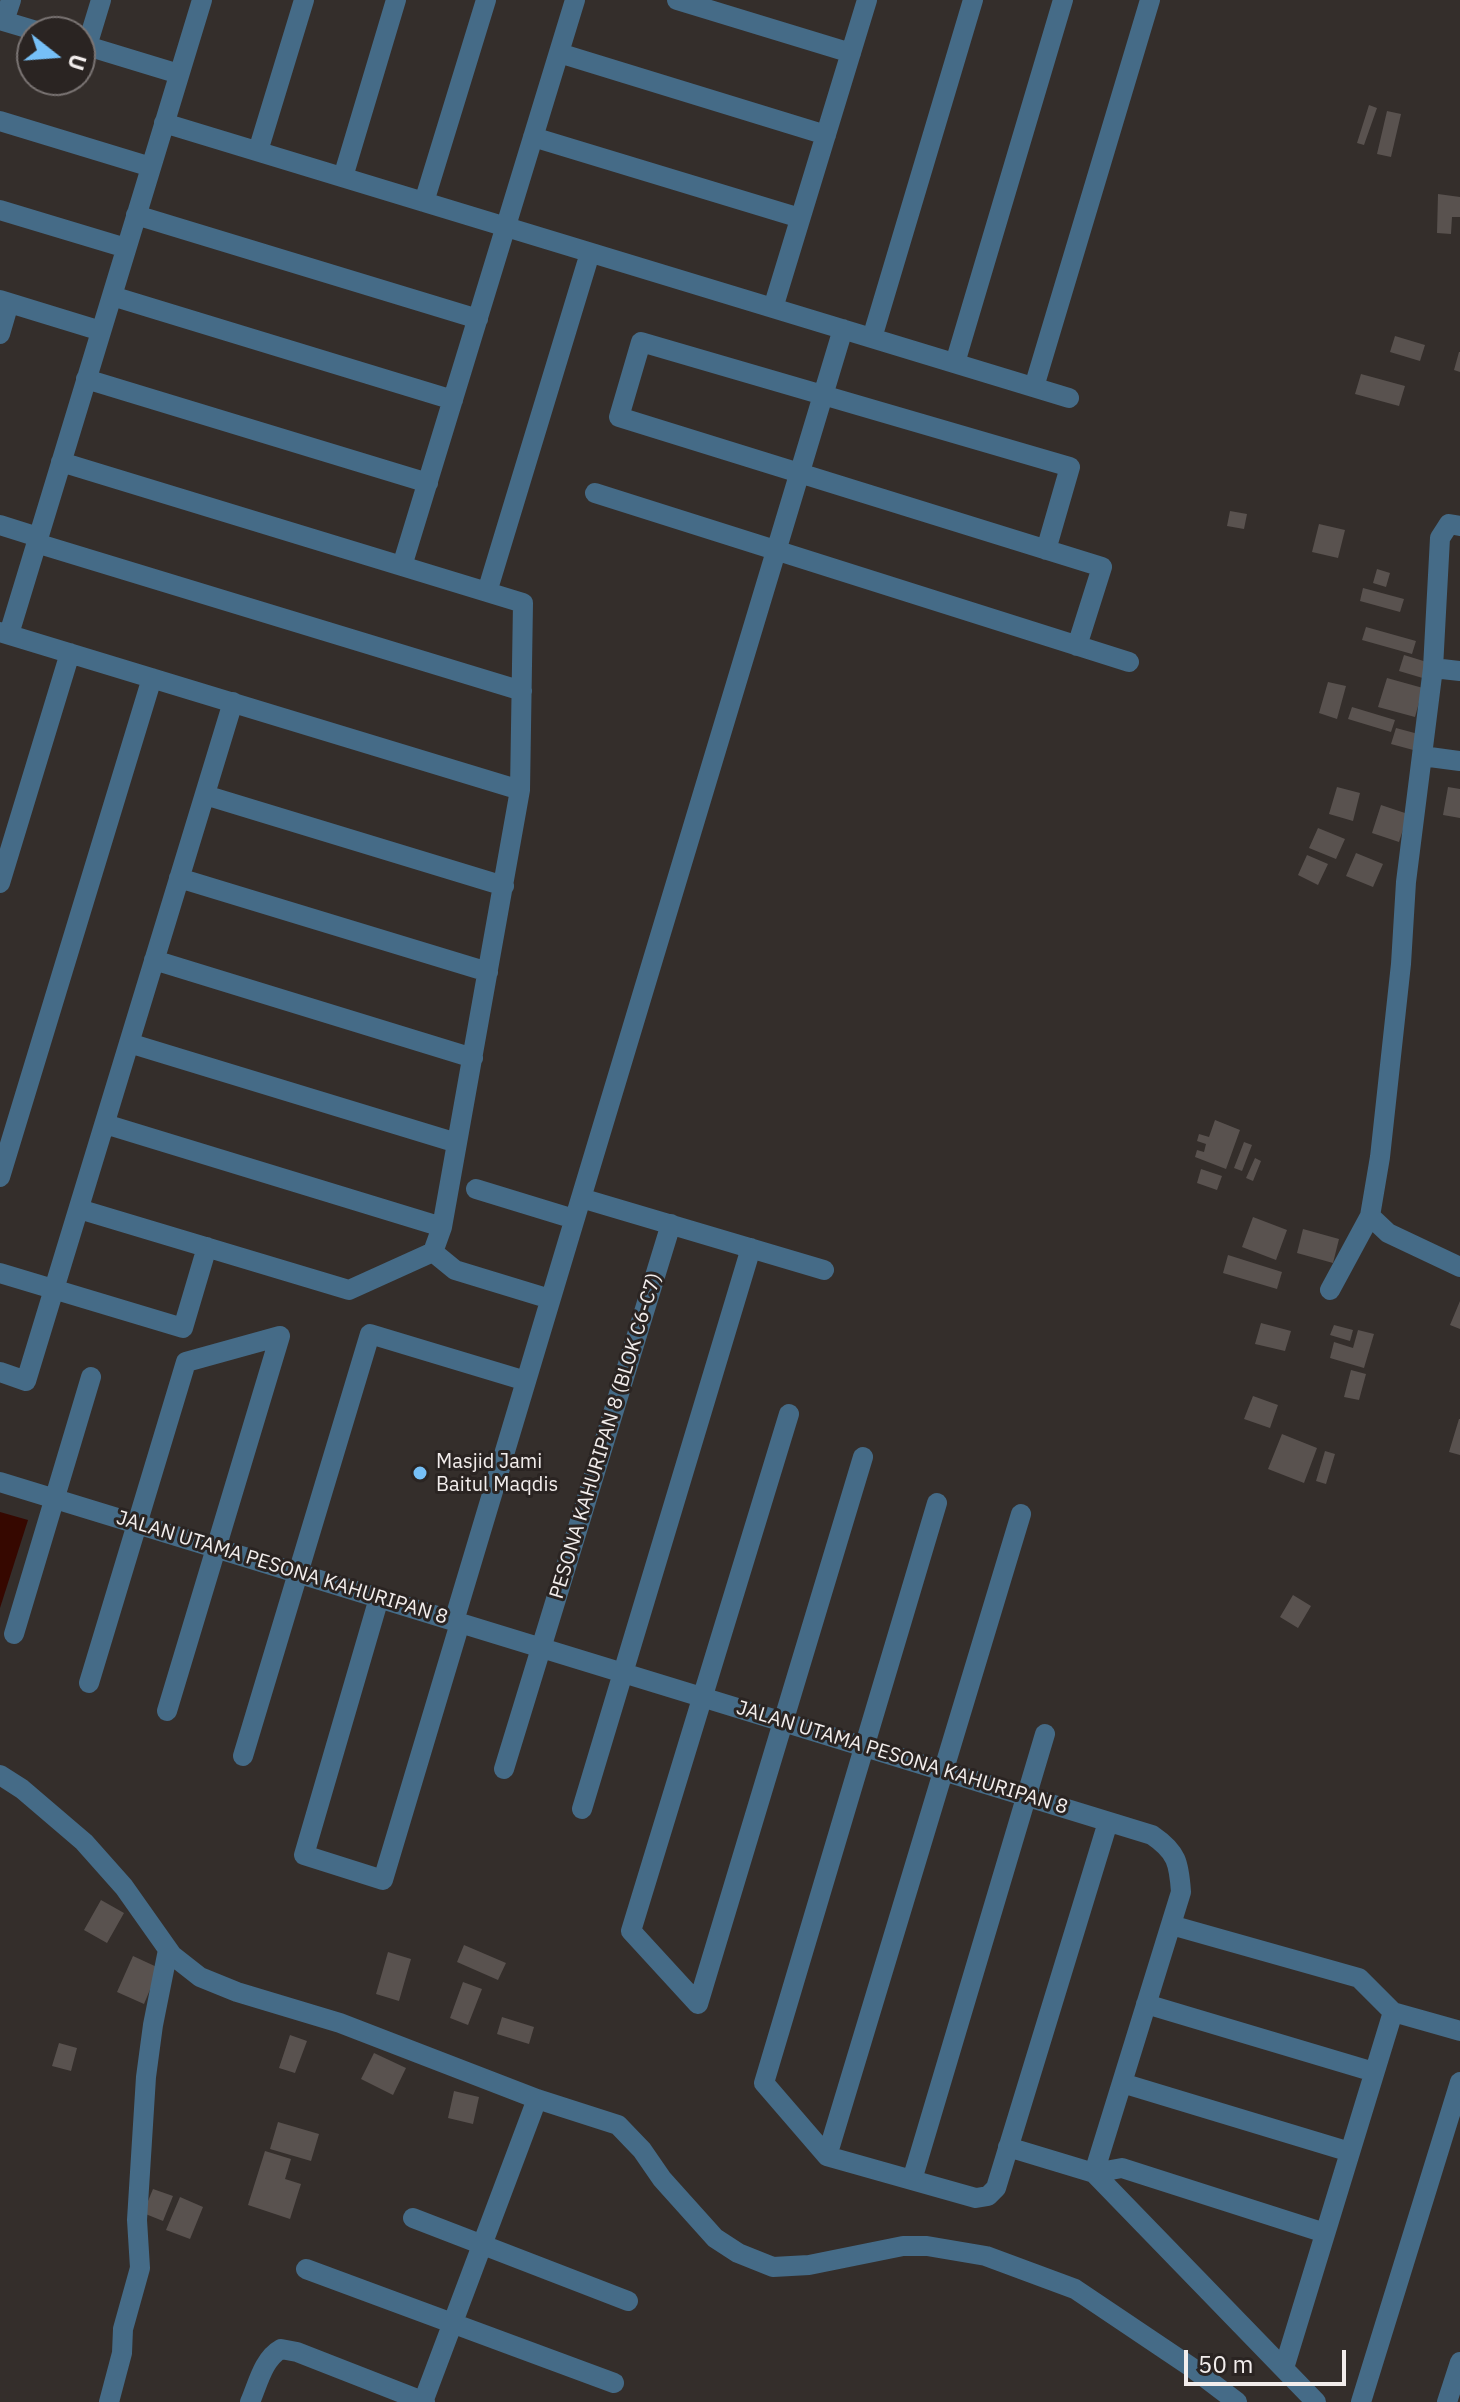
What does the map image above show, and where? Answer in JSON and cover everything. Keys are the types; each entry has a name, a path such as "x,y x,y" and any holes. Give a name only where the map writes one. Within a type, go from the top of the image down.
{"street":[{"path":"2,20 11,0"},
{"path":"202,0 37,540 4,633 520,790"},
{"path":"258,151 304,0"},
{"path":"343,177 396,0"},
{"path":"424,202 486,0"},
{"path":"402,566 575,0"},
{"path":"677,0 851,53"},
{"path":"773,308 867,0"},
{"path":"872,338 973,0"},
{"path":"955,363 1063,0"},
{"path":"1034,387 1150,0"},
{"path":"96,49 179,74"},
{"path":"559,53 826,135"},
{"path":"0,121 151,167"},
{"path":"164,123 1069,398"},
{"path":"533,137 800,218"},
{"path":"0,210 126,248"},
{"path":"136,215 478,319"},
{"path":"487,592 590,253"},
{"path":"112,296 453,400"},
{"path":"0,334 5,302 101,331"},
{"path":"379,1598 304,1855 383,1880 550,1299 843,329"},
{"path":"1046,550 1070,467 641,342 619,417 1046,550 1102,567 1077,646"},
{"path":"86,379 428,483"},
{"path":"61,462 523,603 520,790 442,1227 433,1252 349,1290 79,1209"},
{"path":"595,493 1129,662"},
{"path":"1330,1290 1370,1216 1380,1157 1401,964 1406,882 1433,668 1440,538 1449,524 1460,526"},
{"path":"0,525 37,540 522,691"},
{"path":"0,883 70,653"},
{"path":"1433,668 1460,671"},
{"path":"0,1177 152,678"},
{"path":"0,1372 26,1381 233,702"},
{"path":"1422,756 1460,761"},
{"path":"205,795 504,886"},
{"path":"179,878 488,972"},
{"path":"154,960 473,1058"},
{"path":"129,1043 457,1143"},
{"path":"105,1124 442,1227"},
{"path":"476,1189 574,1219"},
{"path":"581,1198 824,1270"},
{"path":"1370,1216 1388,1233 1460,1267"},
{"name":"PESONA KAHURIPAN 8 (BLOK C6-C7)","path":"504,1769 671,1224"},
{"path":"0,1273 183,1328 207,1247"},
{"path":"582,1809 751,1248"},
{"path":"433,1252 455,1270 550,1299"},
{"path":"243,1756 370,1334 526,1381"},
{"path":"89,1683 186,1362 280,1336 167,1711"},
{"path":"14,1634 91,1377"},
{"path":"789,1414 631,1931 698,2004 863,1457"},
{"name":"JALAN UTAMA PESONA KAHURIPAN 8","path":"0,1482 1152,1835 1170,1847 1179,1866 1181,1892 1094,2173"},
{"path":"937,1503 764,2083 827,2156 976,2198 988,2196 996,2188 1108,1822"},
{"path":"827,2156 1021,1514"},
{"path":"912,2180 1045,1734"},
{"path":"0,1775 22,1789 84,1842 124,1887 168,1950 200,1977 237,1992 340,2023 537,2099 618,2125 715,2238 760,2263 773,2267 809,2265 903,2246 927,2246 986,2256 1075,2289 1237,2402"},
{"path":"1171,1925 1359,1978 1393,2012 1460,2031"},
{"path":"109,2402 122,2353 123,2329 140,2268 137,2220 146,2077 168,1950"},
{"path":"1146,2004 1374,2072"},
{"path":"1284,2368 1393,2012"},
{"path":"1361,2402 1460,2082"},
{"path":"1122,2083 1350,2152"},
{"path":"250,2402 264,2368 274,2353 281,2349 297,2352 423,2402 537,2099"},
{"path":"1008,2147 1094,2173 1122,2168 1325,2233"},
{"path":"1094,2173 1316,2402"},
{"path":"413,2218 628,2301"},
{"path":"306,2269 614,2383"},
{"path":"1447,2402 1460,2362"}],"shaded area":[{"path":"0,1512 28,1520 0,1608"}],"building":[{"path":"1369,105 1377,108 1364,145 1357,143"},
{"path":"1387,111 1401,114 1391,157 1377,154"},
{"path":"1438,194 1460,197 1460,217 1452,217 1451,234 1437,233"},
{"path":"1395,336 1425,345 1420,361 1390,352"},
{"path":"1460,352 1460,372 1454,370"},
{"path":"1361,374 1405,386 1399,406 1355,394"},
{"path":"1230,511 1247,514 1244,529 1227,526"},
{"path":"1319,524 1345,530 1338,558 1312,552"},
{"path":"1377,569 1390,573 1386,587 1373,583"},
{"path":"1363,588 1404,599 1400,612 1360,601"},
{"path":"1366,627 1416,641 1412,654 1362,640"},
{"path":"1404,655 1430,663 1426,679 1399,671"},
{"path":"1387,678 1423,688 1415,717 1378,707"},
{"path":"1328,682 1346,686 1337,719 1319,713"},
{"path":"1352,707 1395,720 1391,732 1348,719"},
{"path":"1396,728 1422,735 1417,751 1391,744"},
{"path":"1337,787 1360,793 1353,821 1329,814"},
{"path":"1448,787 1460,789 1460,818 1443,815"},
{"path":"1381,805 1408,814 1399,842 1372,833"},
{"path":"1318,828 1345,839 1336,859 1309,848"},
{"path":"1356,853 1383,864 1373,887 1346,876"},
{"path":"1307,855 1328,864 1318,885 1298,875"},
{"path":"1215,1120 1240,1130 1226,1169 1195,1157 1197,1150 1204,1152 1206,1144 1197,1141 1199,1134 1209,1137"},
{"path":"1244,1142 1252,1145 1242,1171 1234,1168"},
{"path":"1255,1158 1261,1161 1253,1181 1246,1178"},
{"path":"1201,1169 1222,1176 1217,1190 1197,1183"},
{"path":"1253,1217 1287,1230 1276,1260 1242,1247"},
{"path":"1303,1229 1339,1239 1333,1263 1297,1253"},
{"path":"1228,1255 1282,1272 1277,1289 1223,1273"},
{"path":"1460,1301 1460,1329 1450,1325"},
{"path":"1261,1323 1291,1331 1285,1351 1255,1344"},
{"path":"1334,1325 1353,1330 1350,1341 1330,1335"},
{"path":"1358,1330 1374,1334 1364,1368 1330,1358 1334,1342 1353,1348"},
{"path":"1351,1370 1366,1374 1359,1400 1344,1397"},
{"path":"1253,1396 1278,1405 1270,1428 1244,1419"},
{"path":"1460,1419 1460,1455 1449,1452"},
{"path":"1282,1434 1317,1448 1304,1483 1268,1469"},
{"path":"1325,1451 1335,1454 1326,1484 1316,1481"},
{"path":"1293,1595 1311,1606 1298,1628 1280,1617"},
{"path":"101,1900 124,1913 107,1943 84,1930"},
{"path":"464,1945 506,1963 498,1980 457,1962"},
{"path":"388,1952 411,1959 399,2001 376,1994"},
{"path":"133,1956 159,1968 144,2004 117,1992"},
{"path":"463,1982 482,1989 468,2025 450,2018"},
{"path":"502,2017 534,2027 529,2044 497,2034"},
{"path":"290,2035 307,2041 295,2073 279,2068"},
{"path":"59,2043 77,2048 71,2071 52,2066"},
{"path":"374,2053 406,2068 393,2095 361,2079"},
{"path":"454,2091 479,2097 473,2124 448,2118"},
{"path":"278,2122 319,2134 311,2161 270,2149"},
{"path":"265,2151 291,2159 285,2179 301,2184 290,2219 248,2205"},
{"path":"153,2189 173,2196 163,2221 143,2213"},
{"path":"180,2197 203,2207 190,2239 166,2230"}],"place":[{"name":"Masjid Jami Baitul Maqdis","path":"420,1473"}]}
